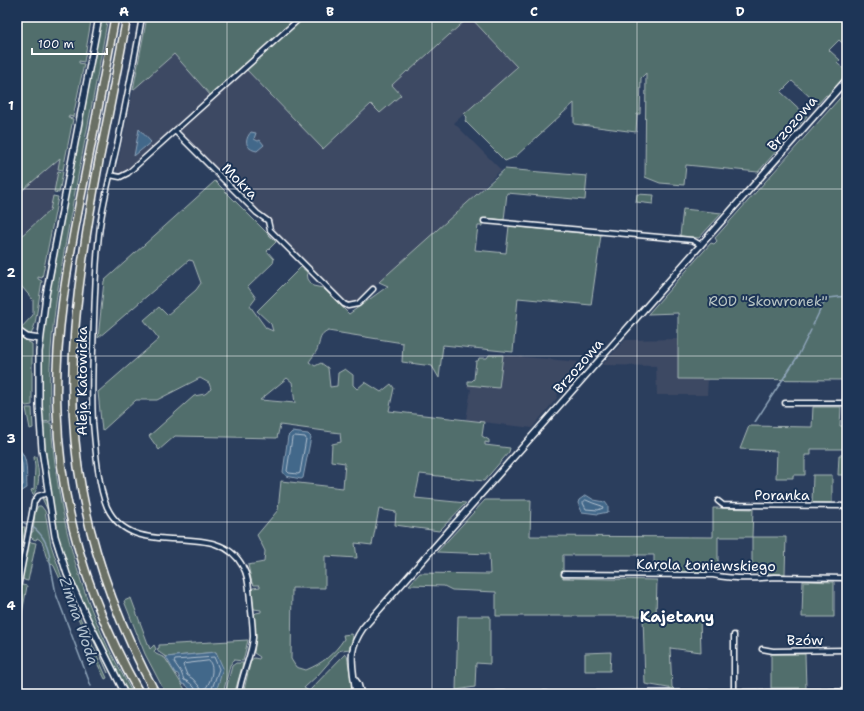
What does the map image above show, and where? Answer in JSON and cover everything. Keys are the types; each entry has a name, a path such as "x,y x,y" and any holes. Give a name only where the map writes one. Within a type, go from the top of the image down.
{"highway":[{"path":"115,17 64,290 57,359 56,411 65,494 79,554 105,624 140,694"},
{"path":"127,17 92,197 84,250 75,327 73,408 80,479 85,509 95,549 120,618 156,694"}],"street":[{"path":"99,17 49,280 40,339 38,379 39,406 42,450 55,536 67,574 87,618 126,694"},
{"name":"Aleja Katowicka","path":"142,17 98,239 92,374 96,456 107,507 113,517 121,525 132,532 145,537 217,544 233,553 240,561 246,572 248,582 253,635 239,694"},
{"path":"110,175 120,177 126,174 299,19"},
{"name":"Brzozowa","path":"356,694 354,687 355,680 352,665 352,652 355,642 363,628 847,79"},
{"name":"Mokra","path":"175,131 257,213 268,221 270,230 344,304 348,306 357,305 372,290"},
{"path":"484,221 692,240 701,245"},
{"path":"17,330 27,337 40,339"},
{"path":"785,403 847,403"},
{"path":"17,593 35,500 38,496 48,493"},
{"name":"Poranka","path":"718,501 722,505 847,506"},
{"name":"Karola Łoniewskiego","path":"564,574 847,578"},
{"path":"734,635 734,693"},
{"name":"Bzów","path":"762,649 773,651 847,650"},
{"name":"Brzozowa","path":"355,680 361,694"},
{"path":"584,694 784,694 847,692"},
{"path":"498,694 545,694"}],"shaded area":[{"path":"466,17 470,17 517,67 454,123 501,170 454,216 347,311 272,227 177,130 245,68 323,149"},
{"path":"174,54 211,96 125,171 120,173 116,172 133,90"},
{"path":"61,158 50,210 18,238 17,195"},
{"path":"678,339 678,379 708,379 707,395 657,395 656,366 602,365 625,340"},
{"path":"503,355 580,362 586,365 564,390 561,389 557,398 532,428 466,420 471,389 467,388 468,385 499,387"}],"green space":[{"path":"17,17 92,17 92,19 88,18 87,20 91,21 84,62 79,61 79,63 84,64 73,117 69,116 68,118 73,119 63,170 58,169 60,158 17,195"},
{"path":"102,17 108,17 68,229 55,311 50,366 51,421 42,422 42,345 49,295"},
{"path":"147,17 469,17 392,85 401,95 380,113 371,104 323,149 243,66 211,96 174,54 133,90"},
{"path":"470,17 847,17 847,47 839,40 829,50 840,60 837,63 847,72 847,74 828,96 826,95 818,104 792,81 781,92 807,116 758,172 686,165 684,185 660,183 645,177 646,73 641,78 640,114 637,114 636,132 574,124 574,103 515,157 505,161 465,121 467,117 464,114 517,67"},
{"name":"ROD \"Skowronek\"","path":"847,90 847,380 678,379 678,313 648,314 711,243 714,244 717,241 715,238"},
{"path":"505,169 587,176 585,200 507,193 504,220 487,218 482,219 482,226 478,226 475,250 506,253 509,226 601,235 591,305 518,298 513,352 443,345 439,378 432,366 402,362 403,343 328,331 320,339 317,351 309,362 315,366 321,363 328,368 330,387 337,386 338,373 345,369 353,375 353,385 357,389 365,382 381,392 391,384 394,388 389,411 484,422 482,436 489,440 489,443 485,442 485,445 510,448 509,452 484,481 420,474 415,498 466,503 439,531 395,525 396,512 379,509 372,545 355,543 357,558 325,556 325,588 292,588 291,659 296,667 306,670 312,667 332,654 344,639 343,635 351,634 353,637 350,649 339,651 318,675 304,688 309,691 345,654 347,655 352,686 351,694 243,694 251,660 254,658 259,659 260,657 254,653 256,638 254,615 261,612 261,610 254,609 252,590 253,588 260,586 252,583 248,565 264,562 265,551 257,535 278,510 281,481 343,488 345,463 331,461 332,444 341,442 340,433 280,425 277,438 175,436 159,450 149,436 194,396 205,394 211,389 209,383 200,378 157,400 136,400 102,431 98,392 159,339 144,320 159,307 167,315 196,290 201,283 193,261 189,260 98,338 104,281 215,181 276,242 267,251 274,259 273,263 248,287 256,298 250,306 266,328 273,331 271,324 257,311 301,267 307,272 308,279 313,286 323,288 349,314 388,286 379,282","holes":["287,378 292,382 295,403 260,400"]},
{"path":"58,171 63,172 59,193 54,192"},
{"path":"637,194 654,195 653,204 636,202"},
{"path":"53,196 58,197 42,278 38,277 38,279 42,281 35,324 31,335 20,329 33,315 33,300 17,281 17,236 19,238 50,210"},
{"path":"61,199 62,201 47,277 45,279"},
{"path":"683,209 722,213 699,238 680,236"},
{"path":"17,335 32,344 32,405 26,406 17,396"},
{"path":"489,355 503,355 499,388 468,385 468,381 472,381 474,379 476,361 478,361 479,358 487,358"},
{"path":"813,407 841,407 840,426 847,426 847,449 811,449 811,455 805,455 805,475 793,475 793,478 776,478 777,451 740,449 749,426 812,427"},
{"path":"26,408 32,408 33,428 30,429"},
{"path":"42,423 51,423 53,450 61,503 73,556 81,582 90,607 105,640 133,694 128,694 91,620 67,567 60,547 54,517"},
{"path":"839,455 847,455 847,475 838,475"},
{"path":"36,456 38,486 33,495 31,490 34,489 34,457"},
{"path":"813,475 832,475 832,503 812,503"},
{"path":"42,498 47,502 59,558 108,673 65,576 53,541 48,511"},
{"path":"485,500 531,500 530,536 713,537 713,508 753,509 752,537 718,537 718,573 654,572 654,555 563,555 563,578 657,580 656,616 700,618 701,652 670,648 672,687 674,689 645,684 643,616 496,616 496,592 452,590 444,586 409,585 420,573 490,574 489,554 437,552"},
{"path":"38,506 41,506 45,511 51,545 61,575 107,678 105,679 54,566 47,558 42,542 37,538 36,540 33,539 30,536 31,532 33,532 35,512"},
{"path":"21,527 25,527 20,556 17,556"},
{"path":"752,537 786,537 785,574 752,573"},
{"path":"31,542 36,543 28,581 24,580 22,577 28,544"},
{"path":"803,581 834,582 834,617 802,617"},
{"path":"22,585 27,586 17,641 21,618 19,618 18,599"},
{"path":"131,598 150,649 154,645 156,649 154,651 156,654 165,658 188,694 166,694 145,654 124,601"},
{"path":"458,616 490,616 490,664 476,663 475,687 456,690"},
{"path":"248,640 243,661 234,660 230,665 223,694 207,694 213,693 216,652 166,657 157,649 159,648 159,645"},
{"path":"611,652 610,671 585,671 585,653"},
{"path":"771,654 805,654 806,688 771,688"},
{"path":"236,663 243,663 236,688 232,694 225,694 232,666"}],"water":[{"path":"139,129 151,142 134,156"},
{"path":"251,132 256,133 254,139 258,141 260,140 264,145 257,151 250,148 247,144 247,138"},
{"path":"292,432 308,434 311,437 303,478 301,479 286,476 283,472 288,436"},
{"path":"19,449 26,462 27,488 17,494 17,450"},
{"path":"586,495 594,500 605,502 608,506 608,512 598,514 582,512 578,503 579,500"},
{"path":"216,652 223,668 218,686 213,692 202,694 194,694 186,685 182,684 178,674 175,673 166,657"}],"waterway":[{"path":"813,325 825,300 828,298 847,296"},
{"path":"755,422 798,356 811,330"},
{"name":"Zimna Woda","path":"17,519 38,531 47,547 50,560"},
{"name":"Zimna Woda","path":"50,562 56,594 91,686"}],"district":[{"name":"Kajetany","path":"677,616"}]}
